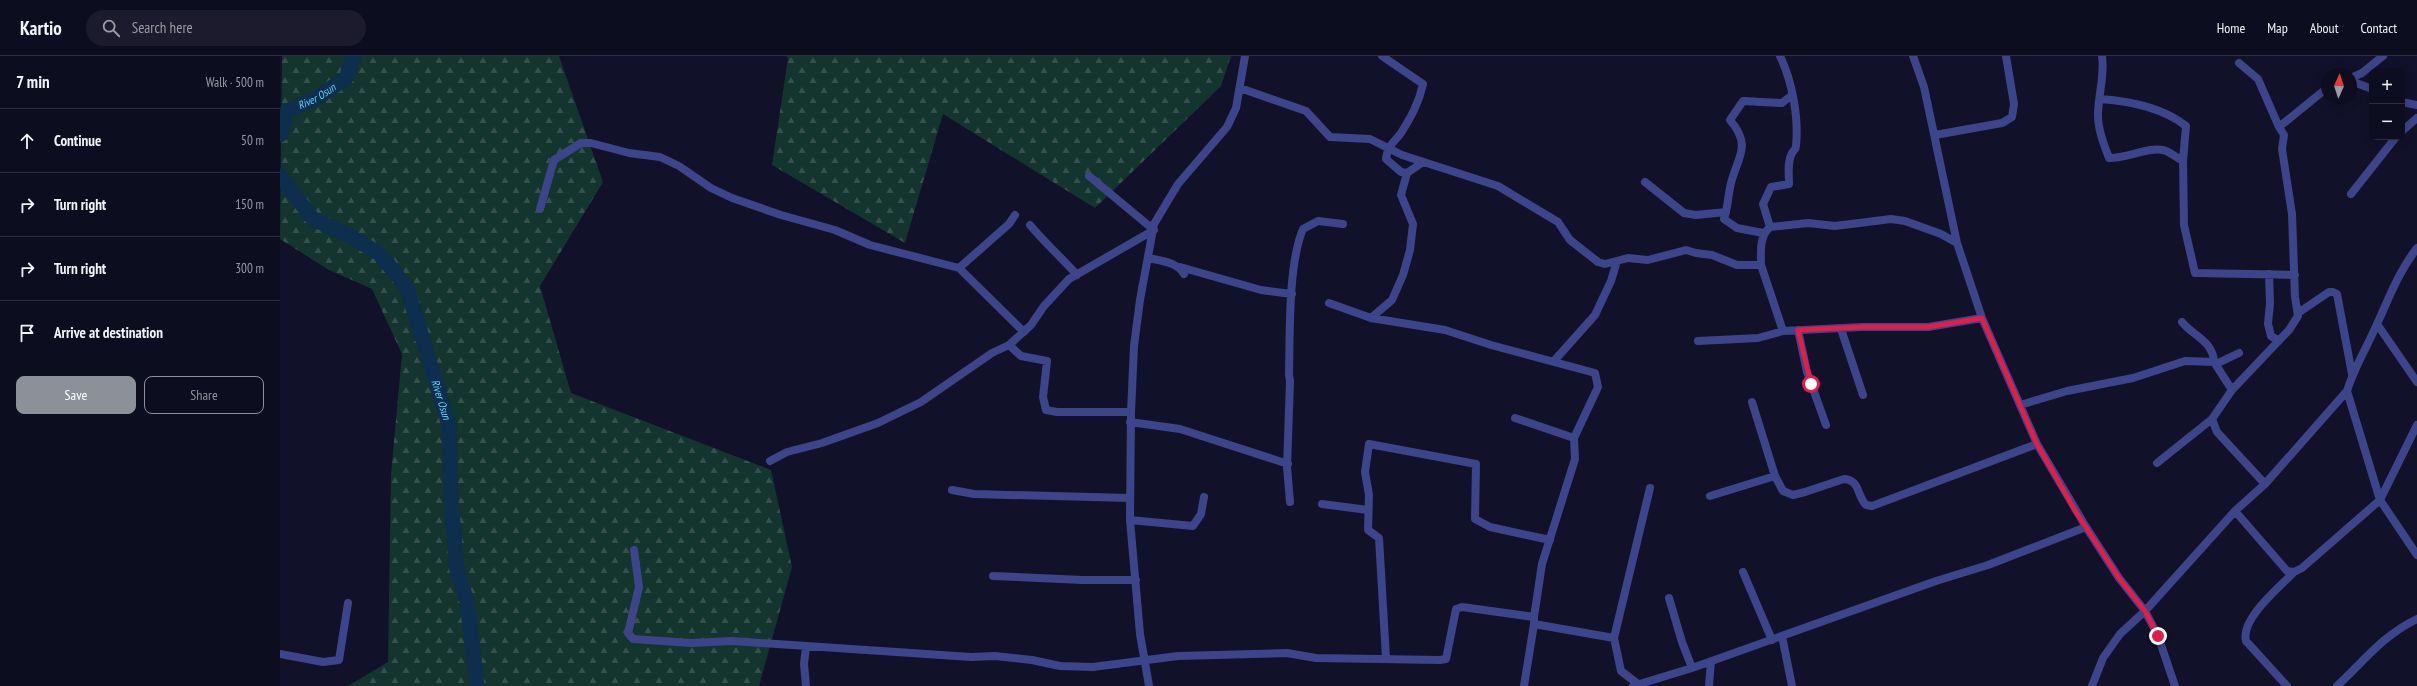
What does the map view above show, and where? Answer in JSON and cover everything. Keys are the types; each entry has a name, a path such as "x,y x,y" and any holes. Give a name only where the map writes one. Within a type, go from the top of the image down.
{"street":[{"path":"1149,686 1146,659 1140,634 1130,520 1130,422 1134,346 1154,224 1178,184 1227,127 1236,108 1245,56"},
{"path":"1382,56 1423,84 1419,102 1411,117 1399,135 1387,148 1386,159 1401,172 1407,173"},
{"path":"1770,227 1763,204 1771,187 1789,184 1788,168 1791,154 1796,148 1797,124 1792,95 1788,74 1780,56"},
{"path":"1913,56 1924,87 1957,243 1982,318 2037,444 2086,527 2119,578 2145,611 2158,636 2176,686"},
{"path":"1935,135 2002,123 2012,117 2014,104 2006,56"},
{"path":"2102,56 2104,71 2098,117 2104,144 2110,158 2137,155 2146,150 2164,150 2183,161"},
{"path":"2357,76 2383,56"},
{"path":"2157,463 2212,419 2232,390 2297,320 2298,313 2292,214 2282,149 2284,135 2258,79 2239,63"},
{"path":"2362,73 2369,87"},
{"path":"2357,82 2369,87"},
{"path":"1240,88 1306,111 1330,137 1370,139 1387,148 1424,162 1498,186 1558,222 1570,240 1590,258 1605,264 1628,258 1648,260 1686,250 1712,255 1737,265 1761,266"},
{"path":"2280,127 2321,93"},
{"path":"1763,233 1737,228 1724,219 1731,183 1743,152 1738,129 1730,120 1743,101 1782,103 1792,95"},
{"path":"2100,98 2118,100 2150,108 2176,118 2186,126 2183,161 2184,225 2195,273 2295,275"},
{"path":"2405,103 2417,105"},
{"path":"2405,128 2417,118"},
{"path":"2351,194 2394,140"},
{"path":"540,209 554,160 581,143 591,143 629,153 660,157 680,166 711,188 732,198 781,215 835,230 870,245 959,268 1024,332"},
{"path":"1371,318 1392,300 1410,250 1413,224 1401,195 1407,173 1424,162"},
{"path":"1089,176 1154,230"},
{"path":"1645,182 1651,189 1684,213 1696,215 1726,212"},
{"path":"959,268 1009,224 1015,215"},
{"path":"1783,330 1761,266 1761,246 1763,233 1770,227 1808,223 1835,226 1891,219 1905,221 1941,234 1957,243"},
{"path":"1290,502 1288,464 1292,294 1299,239 1303,229 1318,221 1343,224"},
{"path":"1030,225 1047,246 1057,253 1077,275"},
{"path":"770,461 787,452 822,443 878,423 920,402 992,353 1009,345 1024,332 1044,306 1069,279 1154,230"},
{"path":"2092,686 2103,658 2120,634 2145,611 2235,511 2264,484 2347,391 2352,374 2378,324 2392,289 2416,254"},
{"path":"1148,258 1182,271 1261,290 1292,294"},
{"path":"1554,361 1595,315 1611,280 1616,261"},
{"path":"2269,274 2270,303 2268,324 2270,336 2279,341"},
{"path":"2298,313 2329,292 2334,292 2337,294 2352,374"},
{"path":"1329,303 1371,318 1445,330 1491,345 1594,373 1598,387 1574,438 1575,459 1542,564 1524,686"},
{"path":"1698,341 1758,338 1783,330 1928,327 1982,318"},
{"path":"2182,322 2187,330 2205,341 2214,357 2215,363 2232,390"},
{"path":"2378,324 2417,382"},
{"path":"1841,329 1864,395"},
{"path":"1798,330 1807,372 1826,425"},
{"path":"1009,345 1021,356 1047,361 1043,397 1046,410 1057,412 1131,412"},
{"path":"2020,405 2067,391 2140,376 2185,361 2215,363 2239,353"},
{"path":"2347,391 2380,500 2417,555"},
{"path":"1752,402 1775,476 1783,491 1793,495 1844,479 1850,479 1856,484 1862,501 1866,505 1872,506 2037,444"},
{"path":"1515,418 1574,438"},
{"path":"2212,419 2217,432 2264,484"},
{"path":"1130,422 1180,429 1288,464"},
{"path":"2287,686 2246,641 2244,634 2247,626 2263,603 2294,572 2302,568 2380,500 2417,426"},
{"path":"1386,658 1380,538 1368,530 1369,495 1365,472 1368,444 1476,464 1475,519 1490,528 1550,540"},
{"path":"1710,496 1775,476"},
{"path":"1650,488 1614,638 1621,671 1635,685 1692,668 1988,565 2086,527"},
{"path":"952,490 974,494 1130,498"},
{"path":"1130,520 1193,526 1201,514 1204,497"},
{"path":"1322,504 1368,510"},
{"path":"2235,511 2287,571 2294,572"},
{"path":"634,550 639,587 631,616 629,637 654,641 712,643 732,641 806,648 971,657 995,656 1060,666 1093,667 1146,659 1287,653 1316,658 1440,660 1446,659 1453,616 1456,609 1462,607 1534,620 1614,638"},
{"path":"1743,572 1772,640"},
{"path":"993,576 1083,580 1136,580"},
{"path":"1669,598 1682,642 1692,668"},
{"path":"280,654 323,662 339,660 348,603"},
{"path":"2337,686 2380,642 2398,628 2417,619"},
{"path":"1782,636 1792,686"},
{"path":"806,648 804,664 806,686"},
{"path":"1708,686 1711,661"}],"green space":[{"path":"282,56 559,56 603,182 540,286 571,393 771,470 792,567 759,686 348,686 388,662 391,474 402,354 372,289 329,270 280,239"},
{"path":"786,56 1231,56 1221,86 1095,208 943,114 905,243 772,165 788,58"}],"waterway":[{"name":"River Osun","path":"280,135 287,111 318,97 346,78 354,56"},
{"name":"River Osun","path":"280,176 313,219 346,234 380,254 407,288 449,425 451,500 457,571 467,601 477,686"}],"route":[{"path":"1811,384 1798,330 1861,327 1928,327 1982,318 2037,444 2076,512 2119,578 2145,611 2158,636"}]}
